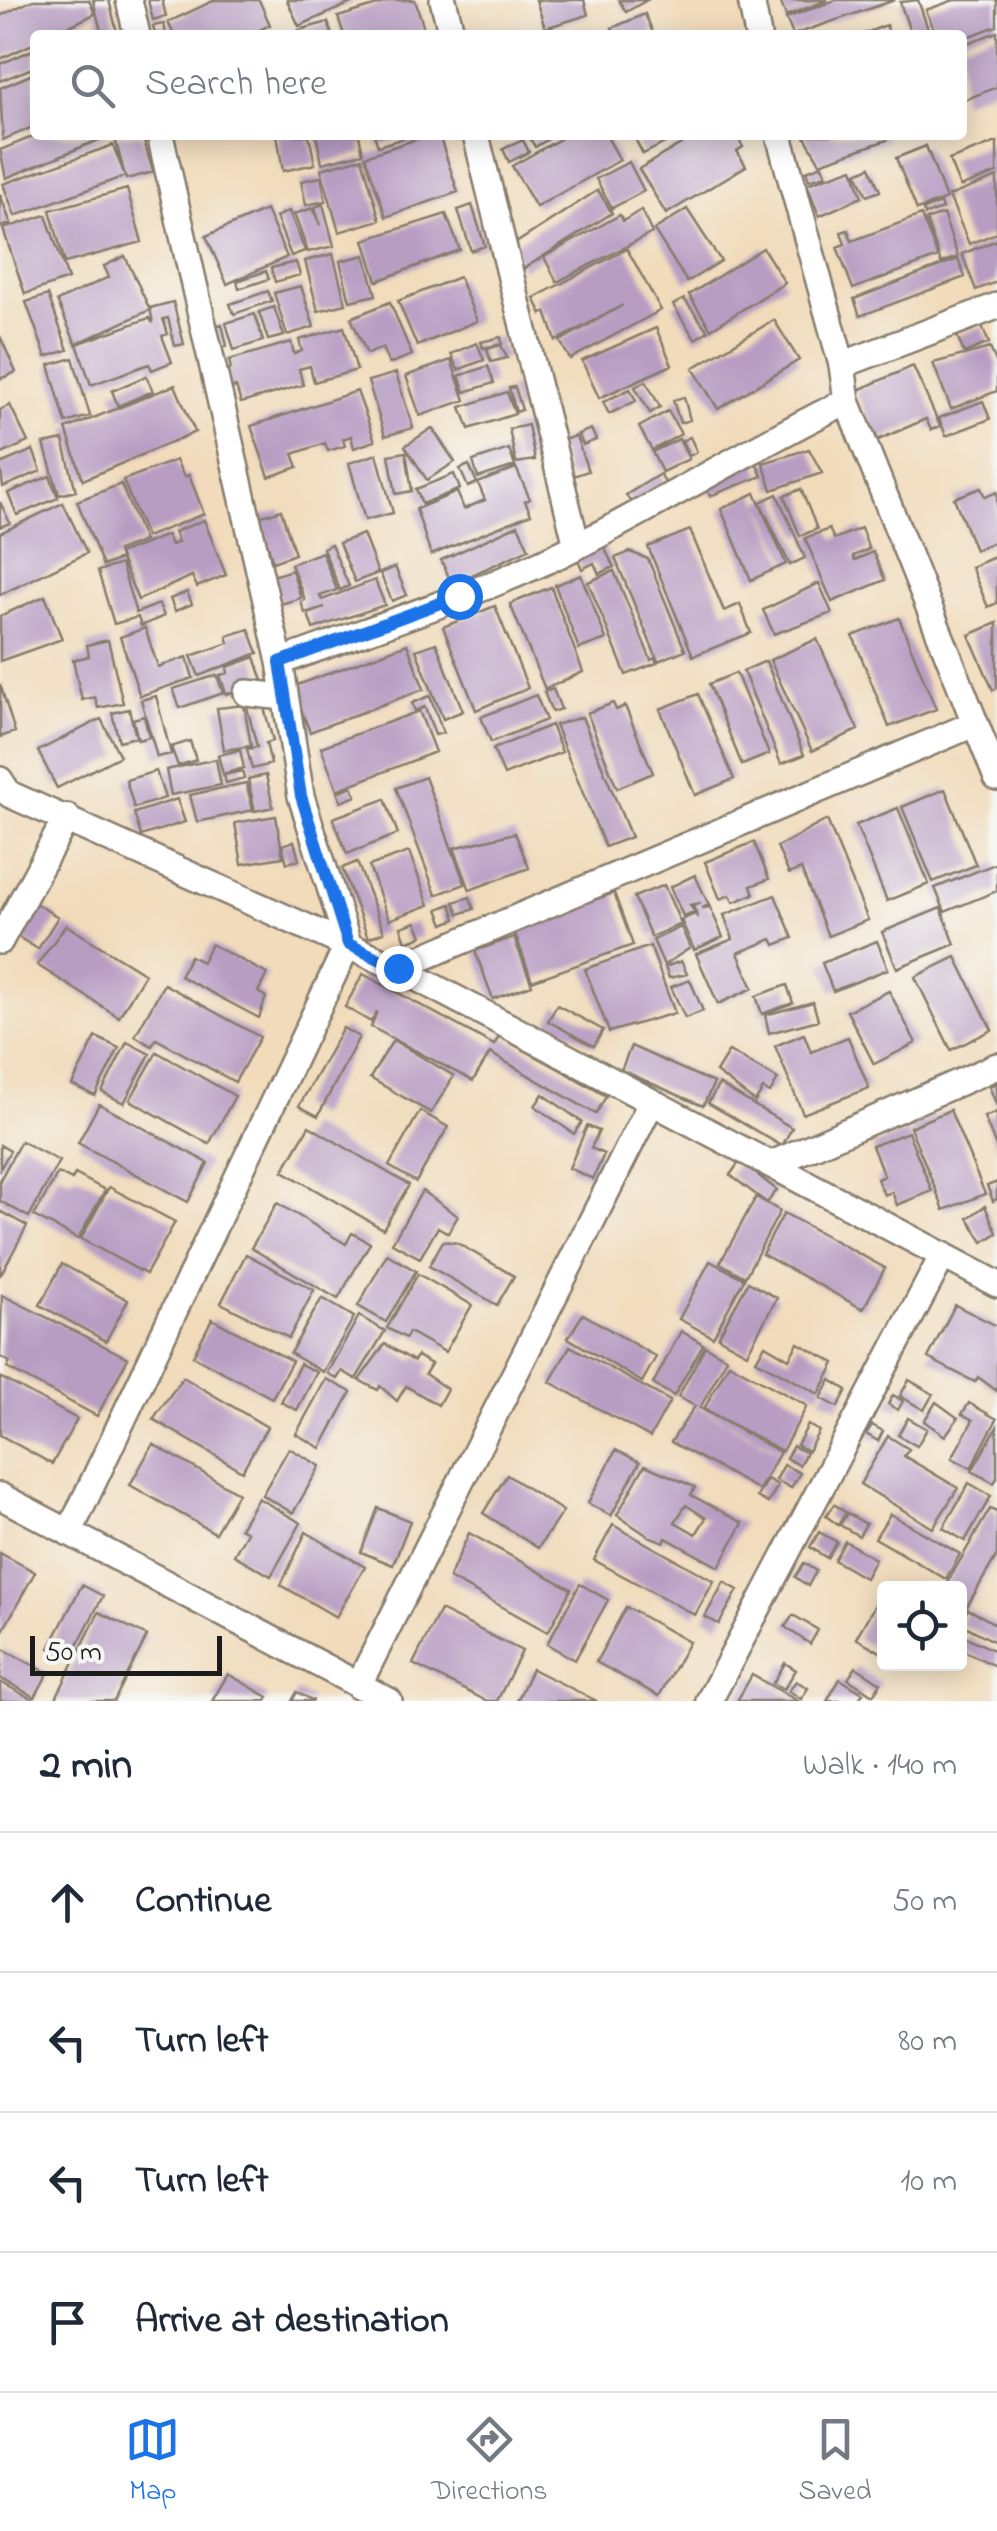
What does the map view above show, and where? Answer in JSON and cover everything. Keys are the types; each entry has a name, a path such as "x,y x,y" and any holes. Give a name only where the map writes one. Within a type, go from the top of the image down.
{"street":[{"path":"129,0 136,30"},
{"path":"443,0 451,30"},
{"path":"751,0 757,30"},
{"path":"69,1533 348,944 301,796 280,662 161,140"},
{"path":"477,140 577,546"},
{"path":"780,140 842,364 848,401 997,778"},
{"path":"842,364 997,306"},
{"path":"280,662 459,596 577,546 763,442 848,401"},
{"path":"247,693 284,696"},
{"path":"398,968 974,724"},
{"path":"0,780 9,794 398,968 997,1284"},
{"path":"0,941 67,817"},
{"path":"774,1163 997,1066"},
{"path":"358,1686 651,1103"},
{"path":"709,1701 944,1256"},
{"path":"0,1496 389,1701"}],"building":[{"path":"33,0 89,0 95,14 61,30 30,30 30,45 0,59 0,16"},
{"path":"93,0 109,0 116,30 101,30"},
{"path":"148,0 162,0 166,16 153,20"},
{"path":"215,0 259,0 270,25 260,30 172,30 168,22"},
{"path":"287,0 358,0 299,26"},
{"path":"393,0 415,0 424,30 342,30 338,17"},
{"path":"536,0 584,0 588,15 545,28"},
{"path":"619,0 647,0 626,12"},
{"path":"780,0 828,0 786,16"},
{"path":"836,0 895,0 808,30 791,30 786,18"},
{"path":"918,0 928,30 909,30 900,2"},
{"path":"954,0 997,0 997,26 967,37 967,30 934,30 926,10"},
{"path":"645,14 652,30 613,30"},
{"path":"328,22 330,30 299,30"},
{"path":"997,32 997,87 967,99 967,43"},
{"path":"30,51 30,69 0,81 0,64"},
{"path":"30,75 30,128 3,140 0,88"},
{"path":"30,138 99,140 6,178 0,150"},
{"path":"115,140 143,140 153,172 126,179"},
{"path":"278,140 310,140 315,164 283,171"},
{"path":"317,140 360,140 363,153 322,163"},
{"path":"376,140 398,140 378,146"},
{"path":"414,140 441,140 458,192 386,217 365,156"},
{"path":"523,140 529,152 509,162 503,149"},
{"path":"558,140 609,140 620,160 536,207 512,166"},
{"path":"636,140 671,140 643,154"},
{"path":"688,140 739,140 743,147 737,151 746,166 666,214 639,169"},
{"path":"807,140 887,140 820,163"},
{"path":"997,142 997,173 960,187 949,160"},
{"path":"113,145 125,176 15,216 3,184"},
{"path":"926,146 946,199 917,210 896,158"},
{"path":"362,158 380,220 339,232 321,169"},
{"path":"629,162 644,191 612,208 596,179"},
{"path":"822,165 826,175 809,180 806,171"},
{"path":"870,167 880,191 867,196 857,173"},
{"path":"853,168 862,197 819,216 807,184"},
{"path":"321,177 326,201 306,205 301,181"},
{"path":"997,177 997,233 969,244 949,196"},
{"path":"127,189 142,242 65,263 50,210"},
{"path":"598,190 612,213 523,269 510,247"},
{"path":"0,194 11,224 0,227"},
{"path":"940,203 942,209 925,215 923,210"},
{"path":"323,204 334,246 308,252 294,214 313,208 320,225 315,207"},
{"path":"472,205 485,246 471,251 458,210"},
{"path":"687,209 721,261 687,282 654,230"},
{"path":"266,210 287,257 227,284 206,236"},
{"path":"641,210 652,233 557,282 544,257 620,215 623,221"},
{"path":"289,211 305,251 291,256 276,217"},
{"path":"446,214 460,250 377,281 364,240"},
{"path":"943,214 958,257 941,263 926,220"},
{"path":"46,215 68,279 25,294 3,229"},
{"path":"921,215 938,257 853,289 837,247 845,244 841,232 848,230 852,241"},
{"path":"997,240 997,282 976,290 962,254"},
{"path":"763,248 785,283 711,329 689,295"},
{"path":"627,249 661,310 570,359 560,341 623,305 556,341 546,312 542,314 534,298"},
{"path":"333,254 346,304 318,311 305,261"},
{"path":"365,255 376,295 350,301 340,261"},
{"path":"125,256 150,310 76,344 57,301 109,277 104,266"},
{"path":"958,259 965,277 860,316 854,299"},
{"path":"296,262 300,275 275,282 271,268"},
{"path":"266,271 269,279 239,289 237,281"},
{"path":"459,277 477,321 417,346 398,301"},
{"path":"301,286 314,327 287,335 274,293"},
{"path":"268,291 272,301 234,314 230,304"},
{"path":"48,295 68,350 46,357 26,302"},
{"path":"684,299 708,331 695,339 673,305"},
{"path":"173,302 184,344 175,346 168,318 163,319 168,334 162,336 172,362 152,370 149,364 91,385 77,344 149,318 153,323 150,308"},
{"path":"390,302 412,355 389,364 382,348 367,354 351,318"},
{"path":"274,307 284,336 268,340 259,312"},
{"path":"255,314 263,341 234,350 226,323"},
{"path":"774,320 799,360 718,409 693,368"},
{"path":"222,324 227,346 217,349 211,327"},
{"path":"982,326 989,343 964,353 957,336"},
{"path":"344,327 357,370 314,382 310,366 299,369 303,385 241,403 236,387 225,390 219,372 231,369 229,360 291,342 294,354 302,351 299,340"},
{"path":"656,328 672,365 599,398 582,361"},
{"path":"0,336 16,372 0,379"},
{"path":"501,337 502,344 483,348 481,342"},
{"path":"477,343 484,360 458,370 451,354"},
{"path":"501,345 507,358 491,362 487,349"},
{"path":"990,348 997,364 997,391 951,409 933,363"},
{"path":"73,358 90,416 66,423 49,365"},
{"path":"451,360 465,400 420,416 406,376"},
{"path":"488,366 494,383 465,392 459,376"},
{"path":"913,366 940,426 931,430 926,419 878,440 856,391"},
{"path":"396,373 413,428 385,436 368,381"},
{"path":"146,376 153,391 118,406 112,391"},
{"path":"646,381 660,407 650,413 635,387"},
{"path":"175,385 195,432 83,480 66,429"},
{"path":"515,387 522,410 516,412 509,388"},
{"path":"630,389 636,401 609,414 603,402"},
{"path":"357,391 375,441 354,448 351,436 343,439 345,446 328,451 325,443 293,454 298,467 269,477 251,426"},
{"path":"507,392 515,414 469,429 461,407"},
{"path":"684,397 690,420 680,423 673,400"},
{"path":"983,401 990,419 946,436 939,418"},
{"path":"10,405 28,442 0,455 0,410"},
{"path":"668,411 681,434 652,450 639,427"},
{"path":"528,425 535,460 516,463 509,429"},
{"path":"432,428 455,462 427,480 405,446"},
{"path":"591,429 596,440 583,445 578,434"},
{"path":"576,436 588,471 568,478 556,442"},
{"path":"690,437 697,452 689,456 682,441"},
{"path":"679,439 689,459 662,472 652,452"},
{"path":"63,440 76,491 59,495 44,444"},
{"path":"509,449 515,466 478,478 473,461"},
{"path":"809,449 822,473 772,490 763,463"},
{"path":"33,450 41,471 3,487 0,464"},
{"path":"406,452 412,491 396,494 389,455"},
{"path":"377,454 393,513 365,520 349,463"},
{"path":"176,460 184,477 189,475 204,514 146,537 123,480"},
{"path":"755,460 762,476 710,496 704,481"},
{"path":"469,465 477,483 468,487 460,469"},
{"path":"516,468 530,499 525,501 531,514 431,555 416,509 457,492 464,509 485,500 478,483"},
{"path":"454,474 460,489 422,504 416,489"},
{"path":"660,474 667,486 634,507 626,495"},
{"path":"50,476 58,498 17,515 8,493"},
{"path":"121,484 144,541 118,551 120,559 103,566 77,501"},
{"path":"981,488 985,497 997,492 997,541 975,550 954,498"},
{"path":"801,489 817,529 800,536 784,496"},
{"path":"755,493 786,564 751,580 721,509"},
{"path":"777,494 805,558 790,565 760,502"},
{"path":"0,502 10,523 0,527"},
{"path":"63,503 87,553 0,595 0,533"},
{"path":"281,510 295,554 273,562 259,517"},
{"path":"204,520 226,575 197,587 192,576 138,600 119,554 167,535 171,545 178,542 174,532"},
{"path":"518,525 529,549 452,584 441,560"},
{"path":"861,528 869,549 853,556 855,560 873,552 885,580 832,602 805,538 829,529 834,539"},
{"path":"690,530 724,611 740,604 751,633 693,656 648,547"},
{"path":"363,534 378,573 355,582 339,543"},
{"path":"602,543 614,567 599,574 594,563 582,569 576,555"},
{"path":"331,544 349,586 340,590 323,548"},
{"path":"322,552 337,590 320,596 322,600 375,580 385,605 313,629 308,614 325,607 305,613 301,602 305,600 291,564"},
{"path":"630,552 648,559 685,650 658,661 615,558"},
{"path":"997,556 997,603 988,607 971,567"},
{"path":"121,564 136,613 159,604 164,616 141,626 138,617 114,624 98,571"},
{"path":"395,567 407,595 392,601 380,573"},
{"path":"292,570 301,598 281,604 272,576"},
{"path":"614,571 651,660 655,658 657,663 626,675 588,582"},
{"path":"581,575 606,639 579,649 555,585"},
{"path":"819,583 832,613 774,634 763,610"},
{"path":"551,587 583,672 545,689 510,604"},
{"path":"187,592 192,604 175,611 170,599"},
{"path":"45,596 62,639 0,661 0,616"},
{"path":"495,606 528,688 476,710 443,627"},
{"path":"899,618 936,709 889,727 853,636"},
{"path":"997,623 997,688 993,690 969,635"},
{"path":"145,628 158,667 187,657 193,678 140,696 120,637"},
{"path":"249,629 258,653 199,676 191,656 229,643 227,636"},
{"path":"817,639 858,730 812,751 770,660"},
{"path":"108,640 123,703 98,708 95,697 82,700 73,660 89,656 87,645"},
{"path":"436,643 463,711 443,719 416,650"},
{"path":"407,644 424,689 310,732 292,687"},
{"path":"255,657 264,684 226,694 220,675 228,673 227,667"},
{"path":"766,661 804,755 781,764 743,671"},
{"path":"736,673 769,754 742,765 709,684"},
{"path":"217,675 223,693 180,708 173,689"},
{"path":"0,684 15,732 0,737"},
{"path":"553,689 561,709 552,712 544,692"},
{"path":"698,694 734,779 695,795 660,709"},
{"path":"536,695 546,720 491,742 481,717"},
{"path":"156,696 171,754 157,757 141,700"},
{"path":"430,696 443,733 435,735 425,707 415,711 412,703"},
{"path":"613,703 616,710 625,706 653,773 617,788 587,713"},
{"path":"263,704 273,741 266,743 271,764 252,769 247,749 257,747 247,707"},
{"path":"244,705 251,746 224,750 217,708"},
{"path":"129,709 136,737 119,741 112,713"},
{"path":"419,711 435,752 337,790 321,747"},
{"path":"144,716 149,737 138,740 133,719"},
{"path":"582,717 631,837 605,847 555,725"},
{"path":"101,719 120,756 57,788 38,751"},
{"path":"551,725 562,752 504,775 493,749"},
{"path":"190,741 196,760 178,766 171,747"},
{"path":"240,750 244,768 223,774 218,755"},
{"path":"216,759 221,785 171,795 166,770"},
{"path":"156,771 165,798 134,808 126,780"},
{"path":"242,771 244,778 226,783 224,775"},
{"path":"266,775 273,807 255,811 248,779"},
{"path":"425,777 465,884 436,895 396,788"},
{"path":"246,783 253,810 197,822 190,795"},
{"path":"352,786 356,796 341,802 337,792"},
{"path":"945,789 976,865 933,882 902,807"},
{"path":"177,799 185,822 141,836 134,813"},
{"path":"385,799 398,834 347,854 333,818"},
{"path":"898,808 929,884 887,901 856,825"},
{"path":"276,816 283,857 242,864 235,823"},
{"path":"827,820 868,920 828,936 801,869 789,874 777,847"},
{"path":"515,833 529,868 470,890 454,848"},
{"path":"294,841 299,860 287,863 282,845"},
{"path":"754,842 769,879 751,886 754,894 734,902 730,895 720,899 705,862"},
{"path":"409,852 429,905 389,920 369,866"},
{"path":"357,862 384,932 368,938 342,868"},
{"path":"997,863 997,891 945,912 935,888"},
{"path":"695,875 709,905 702,908 710,907 723,937 694,950 681,920 695,914 698,918 693,906 701,903 690,905 694,912 683,916 670,887"},
{"path":"664,885 681,924 651,937 634,897"},
{"path":"614,893 633,945 532,981 513,928"},
{"path":"775,895 793,938 775,945 772,939 738,953 753,988 718,1004 696,954 733,939 724,915"},
{"path":"470,897 474,909 459,914 454,902"},
{"path":"35,903 58,917 38,949 15,935"},
{"path":"451,904 456,919 444,924 438,909"},
{"path":"941,908 955,944 897,968 882,932"},
{"path":"416,922 422,936 406,942 401,927"},
{"path":"66,925 145,974 119,1017 37,965"},
{"path":"681,927 690,948 664,965 653,940"},
{"path":"514,937 532,985 493,999 475,951"},
{"path":"877,941 888,969 833,991 822,963"},
{"path":"211,944 267,974 258,992 266,997 259,1018 180,976 190,956 202,962"},
{"path":"650,946 675,1013 609,1032 585,969"},
{"path":"956,957 992,1030 951,1050 915,977"},
{"path":"681,961 687,974 669,978 665,967"},
{"path":"363,974 494,1045 500,1035 606,1096 596,1114 490,1053 473,1081 371,1027 377,1011 371,1022 345,1007"},
{"path":"690,980 703,1011 685,1018 671,987"},
{"path":"164,984 260,1037 235,1082 156,1039 152,1046 135,1036"},
{"path":"787,985 793,1003 762,1014 756,996"},
{"path":"889,991 916,1043 874,1064 847,1011"},
{"path":"813,1002 818,1020 769,1033 765,1015"},
{"path":"557,1005 603,1030 594,1046 548,1021"},
{"path":"343,1028 359,1037 318,1116 299,1106"},
{"path":"804,1034 811,1052 848,1037 869,1088 803,1114 775,1046"},
{"path":"96,1037 119,1048 95,1096 72,1085"},
{"path":"393,1040 454,1076 431,1113 370,1078"},
{"path":"127,1042 150,1054 124,1103 102,1092"},
{"path":"631,1046 714,1083 703,1106 621,1070"},
{"path":"729,1051 778,1079 770,1093 763,1089 755,1102 716,1072"},
{"path":"157,1052 235,1096 209,1144 130,1100"},
{"path":"997,1083 997,1106 989,1086"},
{"path":"719,1084 792,1128 782,1146 708,1103"},
{"path":"543,1094 582,1122 574,1134 535,1106"},
{"path":"99,1104 208,1163 188,1202 78,1143"},
{"path":"950,1110 985,1194 944,1210 910,1127"},
{"path":"420,1111 448,1127 416,1182 389,1166"},
{"path":"997,1112 997,1149 984,1117"},
{"path":"309,1126 409,1185 383,1229 283,1171"},
{"path":"587,1126 599,1131 591,1148 604,1154 593,1179 569,1168"},
{"path":"908,1132 932,1191 897,1205 892,1192 884,1195 877,1179 884,1176 872,1146"},
{"path":"21,1141 59,1161 29,1217 0,1201 0,1180"},
{"path":"0,1145 10,1151 0,1169"},
{"path":"740,1161 777,1190 767,1203 730,1175"},
{"path":"58,1173 72,1180 75,1174 105,1190 78,1239 34,1216"},
{"path":"997,1182 997,1199 993,1201 987,1186"},
{"path":"109,1187 175,1222 146,1274 81,1239"},
{"path":"422,1191 458,1216 448,1233 438,1227 420,1258 392,1243"},
{"path":"756,1197 780,1211 745,1277 720,1263"},
{"path":"277,1203 346,1244 352,1233 370,1243 338,1299 251,1248"},
{"path":"985,1206 997,1233 983,1242 968,1218"},
{"path":"0,1211 27,1226 0,1276"},
{"path":"784,1213 885,1268 863,1309 762,1254"},
{"path":"443,1241 457,1243 514,1276 497,1305 429,1266"},
{"path":"246,1254 314,1290 289,1338 221,1303"},
{"path":"387,1254 416,1271 386,1322 358,1306"},
{"path":"710,1261 744,1279 713,1337 679,1319"},
{"path":"62,1264 128,1300 106,1341 40,1305"},
{"path":"418,1274 472,1305 445,1352 409,1332 406,1338 387,1328"},
{"path":"748,1282 777,1298 747,1353 718,1337"},
{"path":"2,1295 128,1358 97,1416 7,1368 10,1362 0,1357"},
{"path":"322,1298 354,1317 323,1372 290,1353"},
{"path":"955,1305 997,1326 997,1391 978,1377 975,1382 928,1358"},
{"path":"583,1314 656,1357 642,1382 568,1338"},
{"path":"359,1316 385,1331 356,1379 342,1371 337,1379 327,1373"},
{"path":"212,1319 292,1361 272,1398 193,1356"},
{"path":"681,1331 703,1344 674,1396 653,1384"},
{"path":"798,1343 835,1363 819,1394 756,1360 765,1345 789,1359"},
{"path":"385,1344 414,1361 417,1356 431,1364 425,1374 447,1389 438,1405 406,1386 397,1401 380,1386 378,1390 359,1380"},
{"path":"570,1346 670,1401 650,1437 550,1382"},
{"path":"705,1346 727,1358 700,1408 780,1452 759,1490 671,1442 695,1406 678,1397"},
{"path":"729,1363 807,1406 782,1451 704,1409"},
{"path":"300,1364 317,1372 297,1410 281,1402"},
{"path":"0,1377 77,1419 52,1464 0,1435"},
{"path":"183,1377 267,1427 242,1471 153,1419"},
{"path":"326,1379 351,1392 321,1448 296,1434"},
{"path":"831,1380 847,1390 838,1407 821,1398"},
{"path":"909,1380 933,1394 924,1410 900,1396"},
{"path":"893,1395 903,1401 898,1410 888,1404"},
{"path":"936,1402 958,1418 945,1436 924,1421"},
{"path":"969,1403 997,1419 971,1468 952,1458 973,1420 962,1414"},
{"path":"908,1418 927,1429 917,1446 898,1435"},
{"path":"808,1425 819,1431 808,1451 797,1445"},
{"path":"872,1425 883,1431 878,1441 866,1434"},
{"path":"997,1427 997,1478 994,1483 972,1471"},
{"path":"888,1436 909,1449 904,1456 958,1488 933,1528 860,1484"},
{"path":"153,1444 238,1493 215,1533 130,1485"},
{"path":"793,1446 806,1453 799,1465 786,1458"},
{"path":"289,1448 320,1466 293,1513 262,1495"},
{"path":"616,1450 640,1462 611,1516 588,1503"},
{"path":"645,1465 695,1487 691,1495 743,1523 719,1567 666,1538 664,1542 648,1536 617,1515","holes":["686,1505 706,1518 696,1534 675,1522"]},
{"path":"784,1465 800,1473 791,1488 776,1480"},
{"path":"507,1475 563,1511 538,1548 483,1513"},
{"path":"767,1479 778,1485 768,1503 757,1497"},
{"path":"969,1483 991,1496 965,1541 943,1528"},
{"path":"258,1498 301,1523 271,1576 234,1555 247,1532 240,1528"},
{"path":"834,1504 846,1513 838,1525 826,1516"},
{"path":"378,1508 410,1521 393,1565 361,1552"},
{"path":"990,1509 997,1512 997,1555 967,1607 967,1581 948,1581"},
{"path":"847,1513 866,1524 859,1536 840,1525"},
{"path":"890,1514 960,1554 946,1579 875,1538"},
{"path":"613,1525 714,1581 695,1615 594,1560"},
{"path":"306,1532 365,1567 336,1617 281,1585"},
{"path":"819,1532 837,1542 827,1558 810,1547"},
{"path":"469,1533 571,1589 548,1632 449,1578"},
{"path":"845,1541 875,1559 865,1578 834,1560"},
{"path":"0,1553 35,1572 0,1636"},
{"path":"804,1563 816,1571 808,1586 795,1577"},
{"path":"724,1582 738,1590 719,1624 705,1617"},
{"path":"580,1584 608,1600 575,1660 547,1644"},
{"path":"82,1585 103,1596 70,1659 49,1648"},
{"path":"877,1601 877,1650 856,1638"},
{"path":"626,1607 689,1642 659,1696 596,1662"},
{"path":"440,1610 522,1651 497,1701 487,1701 413,1664"},
{"path":"967,1611 997,1625 997,1643 967,1627"},
{"path":"99,1612 147,1636 114,1701 61,1701 56,1698"},
{"path":"793,1615 818,1630 810,1644 785,1627"},
{"path":"967,1637 997,1652 997,1667 967,1652"},
{"path":"3,1649 48,1673 35,1697 0,1678"},
{"path":"785,1663 796,1670 784,1689 773,1683"},
{"path":"856,1667 881,1683 873,1695 848,1679"},
{"path":"532,1669 597,1701 517,1701"},
{"path":"228,1674 268,1697 266,1701 212,1701"},
{"path":"752,1675 798,1701 737,1701"},
{"path":"840,1679 863,1693 858,1701 827,1701"},
{"path":"796,1681 808,1688 801,1699 789,1691"},
{"path":"0,1682 36,1701 0,1701"},
{"path":"297,1692 314,1701 292,1701"}],"route":[{"path":"398,968 348,944 301,796 280,662 459,596"}]}
